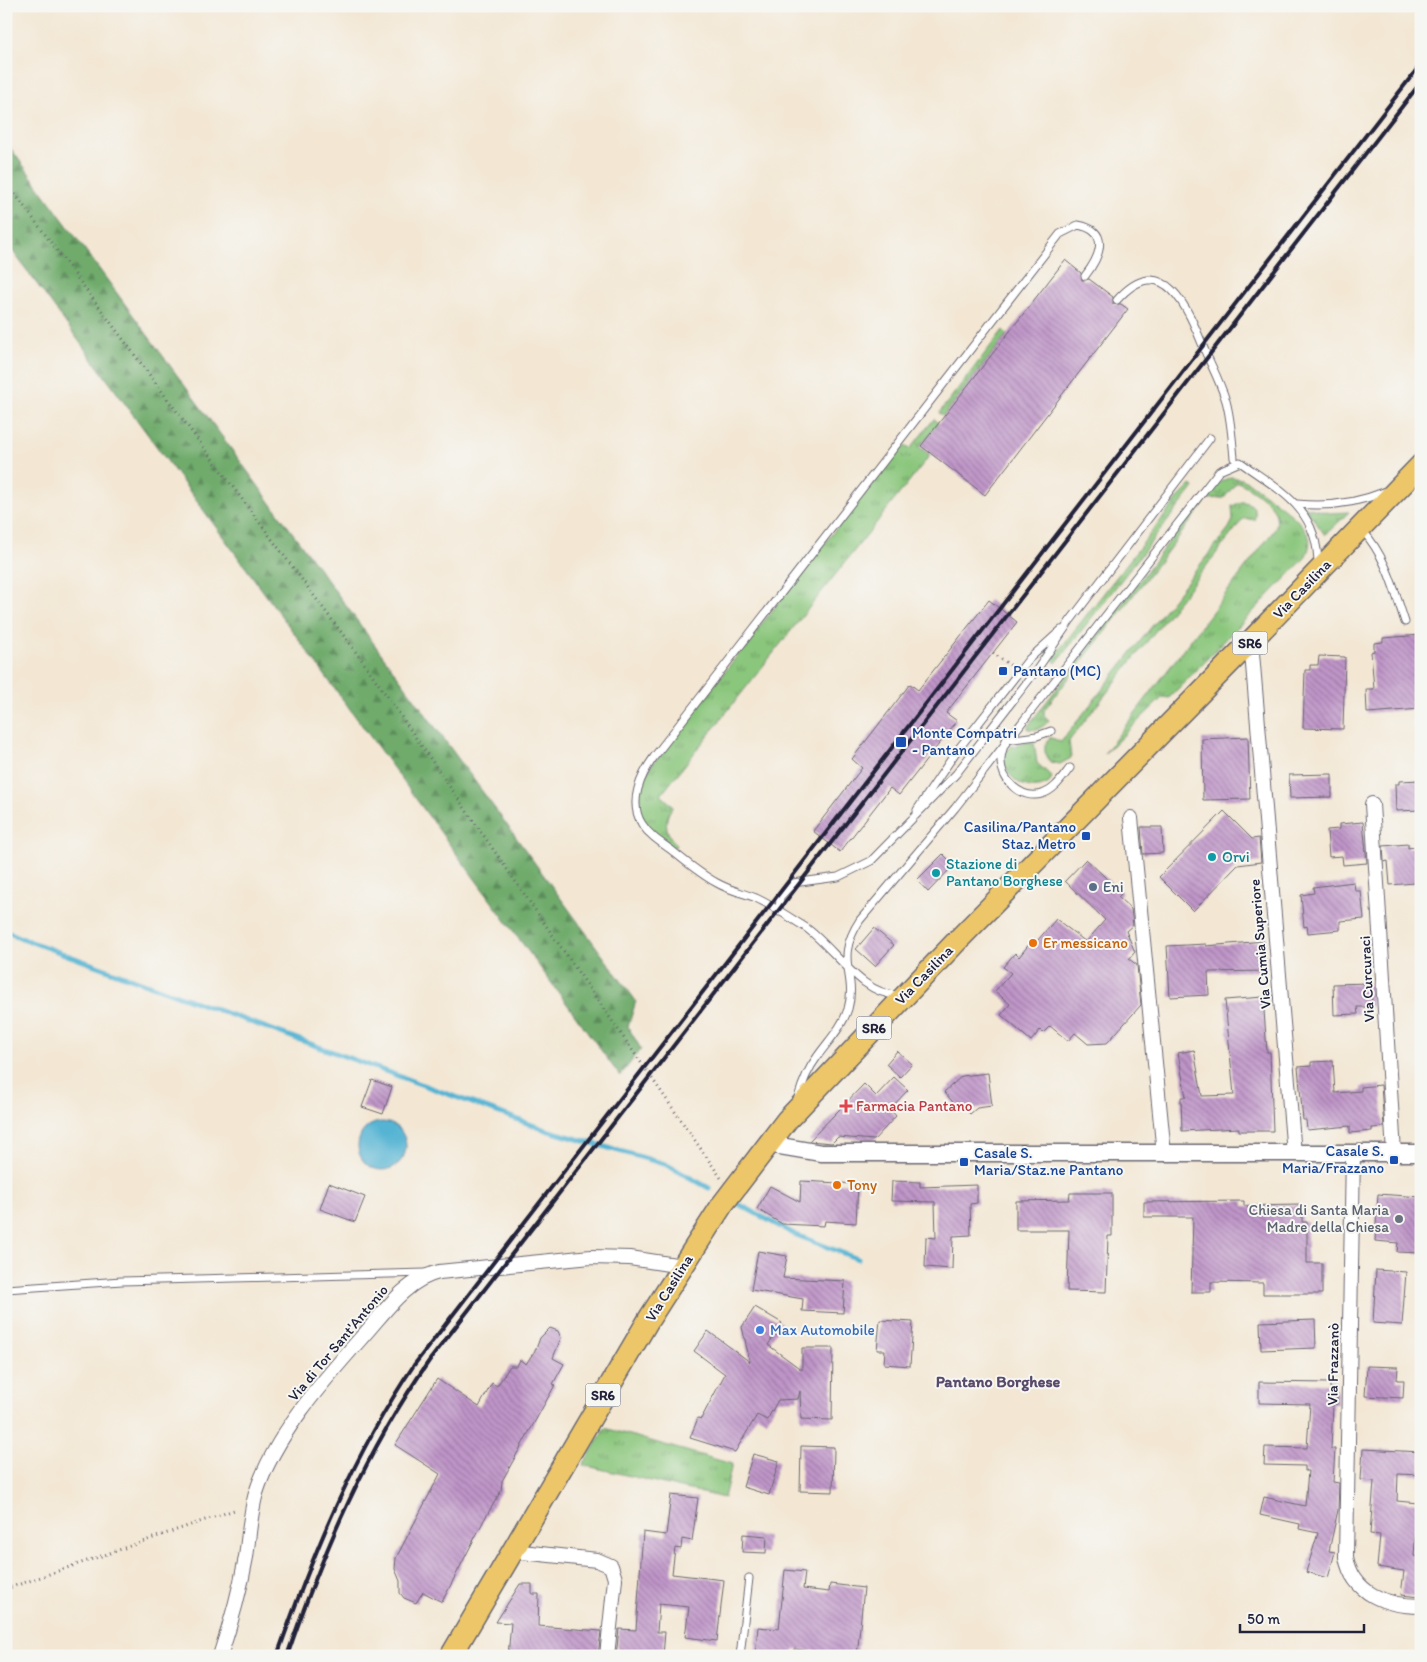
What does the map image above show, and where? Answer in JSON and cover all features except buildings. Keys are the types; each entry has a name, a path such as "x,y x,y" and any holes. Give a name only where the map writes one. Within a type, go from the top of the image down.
{"main road":[{"name":"Via Casilina","path":"451,1656 614,1377 682,1266 731,1193 793,1113 1421,464"}],"street":[{"name":"Via Cumia Superiore","path":"1251,641 1294,1154"},
{"name":"Via Curcuraci","path":"1372,804 1394,1153"},
{"path":"1132,818 1164,1154"},
{"path":"768,1144 821,1153 1294,1154 1421,1152"},
{"name":"Via Frazzanò","path":"1352,1153 1346,1552 1351,1575 1360,1587 1376,1598 1397,1605 1421,1606"},
{"name":"Via di Tor Sant'Antonio","path":"220,1656 238,1595 254,1503 261,1479 281,1442 318,1388 404,1291 418,1280 439,1272 591,1257 630,1258 682,1266"},
{"path":"512,1551 597,1560 611,1566 615,1579 607,1656"}],"lane":[{"path":"908,992 897,995 879,992 847,967 818,937 756,899 718,884 647,830 638,816 636,800 645,770 1060,234 1078,225 1095,234 1100,247 1098,257 1085,276"},
{"path":"1117,300 1131,288 1147,281 1163,284 1180,297 1224,396 1234,458"},
{"path":"779,912 780,897 793,883 829,879 855,870 879,854 956,774 1210,438"},
{"path":"793,1113 810,1068 838,1030 847,1011 850,986 847,967 848,942 860,920 955,808 1006,740 1219,471 1240,462 1297,504 1314,534 1318,554 1318,572"},
{"path":"1297,504 1321,506 1354,503 1400,486"},
{"path":"1360,528 1372,541 1388,568 1405,622"},
{"path":"907,825 945,768 1029,659 1070,622"},
{"path":"1006,740 1037,736 1051,731"},
{"path":"1006,740 1002,754 1002,770 1012,787 1021,792 1032,795 1043,794 1055,787 1070,768"},
{"path":"6,1289 122,1280 439,1272"},
{"path":"740,1656 749,1578"}],"path":[{"path":"6,182 364,663 731,1193"},
{"path":"993,653 1010,666"},
{"path":"954,725 960,729"},
{"path":"6,1589 254,1503"}],"green space":[{"path":"6,142 636,1001 628,1027 641,1049 620,1076 6,242"},
{"path":"1003,330 1007,334 943,416 939,413"},
{"path":"934,419 938,423 919,447 930,455 661,795 673,806 668,816 667,826 669,835 676,845 674,848 645,825 639,812 638,800 645,774 902,444 910,449"},
{"path":"1230,477 1248,482 1299,522 1310,540 1304,559 1169,698 1163,697 1104,754 1275,529 1276,518 1273,508 1258,494 1241,483 1237,482 1224,498 1208,499 1044,710 1044,716 1049,720 1040,728 1028,729 1028,726 1201,500 1220,482"},
{"path":"1191,485 1194,487 1192,490 1056,663 1052,659 1180,496"},
{"path":"1241,502 1248,503 1255,509 1254,520 1244,518 1069,741 1071,758 1060,764 1050,762 1045,752 1045,745 1050,737 1061,742 1229,528 1233,520 1232,506"},
{"path":"1305,507 1330,513 1349,512 1325,535"},
{"path":"1030,742 1034,743 1037,763 1052,777 1049,783 1038,787 1028,787 1019,783 1006,769 1004,761 1005,753 1011,747"},
{"path":"605,1428 732,1464 724,1498 583,1465"}],"water":[{"path":"377,1122 387,1122 399,1129 406,1141 406,1151 399,1163 387,1170 377,1170 369,1166 362,1159 358,1151 358,1141 362,1133 369,1126"}],"waterway":[{"path":"6,931 26,940 546,1130 665,1164 709,1188"},
{"path":"735,1202 794,1234 858,1259"}],"railway":[{"path":"277,1656 305,1580 336,1506 372,1434 414,1365 1421,64"},
{"path":"287,1656 331,1541 348,1503 385,1430 429,1361 1421,82"}],"place":[{"name":"Pantano (MC)","path":"1003,671"},
{"name":"Monte Compatri - Pantano","path":"901,742"},
{"name":"Casilina/Pantano Staz. Metro","path":"1086,836"},
{"name":"Orvi","path":"1212,857"},
{"name":"Stazione di Pantano Borghese","path":"936,873"},
{"name":"Eni","path":"1093,887"},
{"name":"Er messicano","path":"1033,943"},
{"name":"Farmacia Pantano","path":"846,1106"},
{"name":"Casale S. Maria/Frazzano","path":"1394,1160"},
{"name":"Casale S. Maria/Staz.ne Pantano","path":"964,1162"},
{"name":"Tony","path":"837,1185"},
{"name":"Chiesa di Santa Maria Madre della Chiesa","path":"1399,1219"},
{"name":"Max Automobile","path":"760,1330"}],"district":[{"name":"Pantano Borghese","path":"998,1381"}]}
